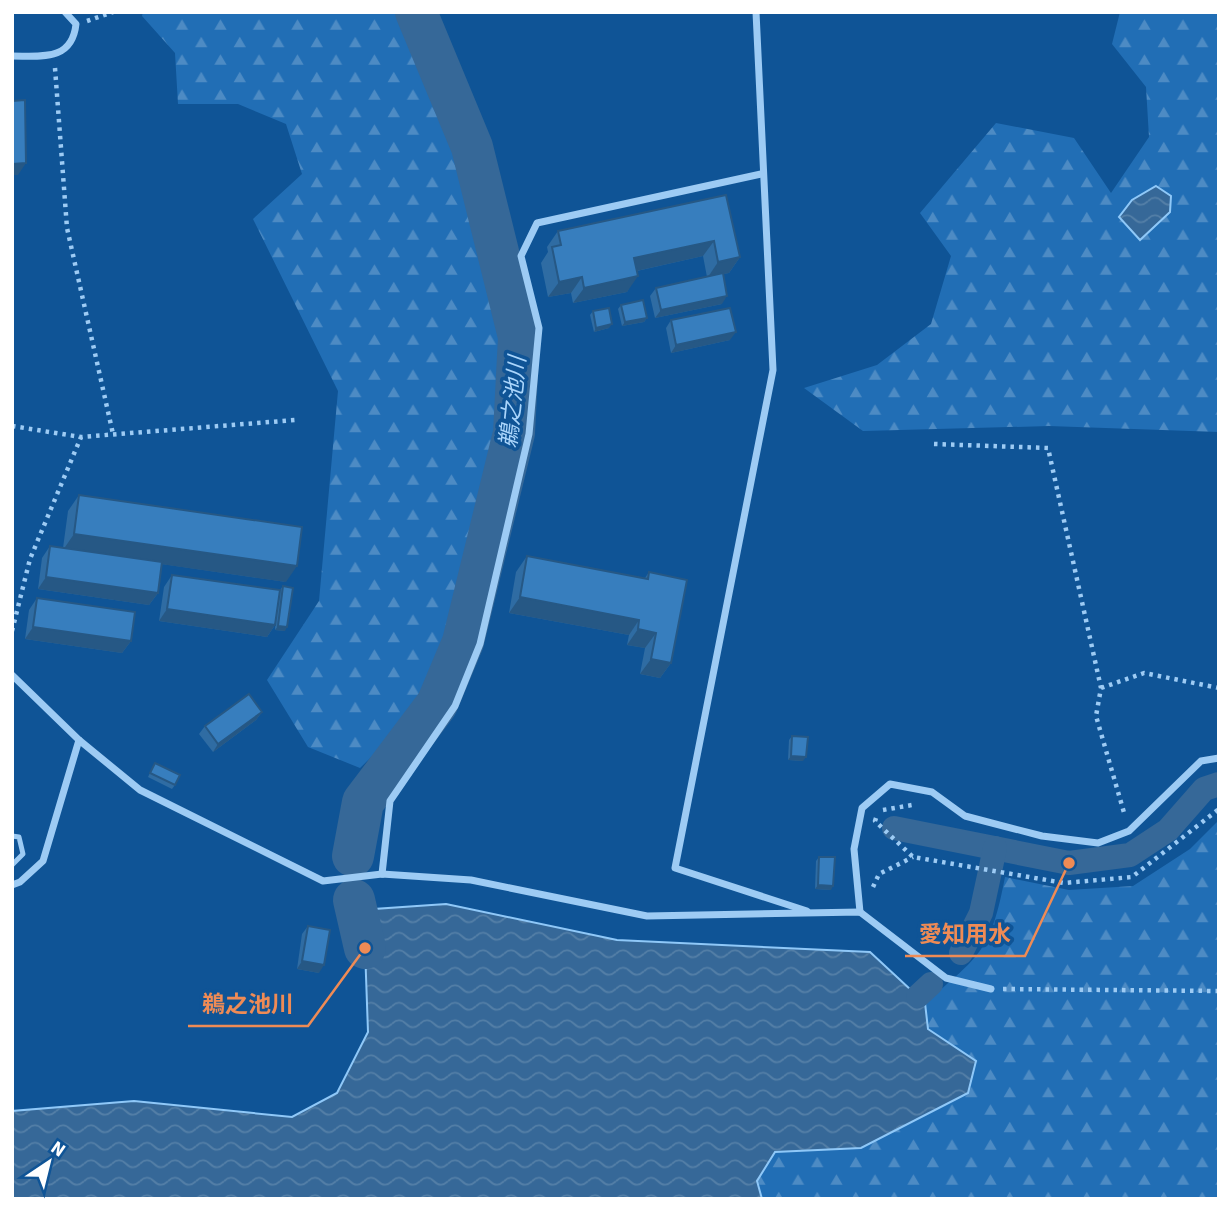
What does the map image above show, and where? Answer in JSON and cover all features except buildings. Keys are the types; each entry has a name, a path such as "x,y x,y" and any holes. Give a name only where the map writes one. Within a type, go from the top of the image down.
{"street":[{"path":"12,56 54,56 66,47 75,33 76,24 65,12"},
{"path":"755,12 761,174 773,370 675,867 814,914"},
{"path":"382,874 390,801 455,706 484,631 529,434 539,328 521,256 537,223 761,174"},
{"path":"12,676 79,740 140,790 323,881 382,874 471,880 648,916 860,912 946,978 991,989"},
{"path":"12,885 20,882 43,861 79,740"},
{"path":"860,912 854,849 862,808 890,784 932,792 965,816 1042,836 1098,843 1129,831 1201,761 1219,758"}],"lane":[{"path":"12,836 19,837 23,854 12,865"}],"path":[{"path":"76,24 113,12"},
{"path":"54,56 67,228 113,434"},
{"path":"12,426 80,437 295,420"},
{"path":"12,631 30,559 80,437"},
{"path":"934,444 1048,448 1101,688 1096,716 1129,831"},
{"path":"1101,688 1144,673 1219,688"},
{"path":"916,804 879,810 875,821 913,857 1064,883 1132,877 1219,809"},
{"path":"860,912 879,874 913,857"},
{"path":"991,989 1219,991"}],"green space":[{"path":"143,12 397,12 461,149 507,342 499,435 452,631 426,704 360,768 308,747 267,680 319,601 338,391 253,219 302,174 286,124 238,104 178,104 175,53 142,16"},
{"path":"1120,12 1219,12 1219,432 1049,426 863,431 804,388 877,365 931,324 951,256 920,213 996,123 1074,138 1111,193 1149,137 1146,87 1112,44"},
{"path":"1219,820 1219,1199 762,1199 756,1181 775,1152 861,1148 968,1093 976,1061 928,1028 925,1003 959,974 980,950 994,921 1005,877 1069,890 1133,886 1190,849"}],"water":[{"path":"1156,186 1171,196 1170,212 1140,240 1119,217 1132,200"},
{"path":"446,904 617,940 870,952 925,1003 928,1029 976,1061 968,1093 861,1148 775,1152 757,1181 762,1199 12,1199 12,1111 134,1101 292,1117 337,1093 368,1032 365,948 374,909"}],"waterway":[{"name":"鵜之池川","path":"353,856 363,802 437,704 463,642 514,433 519,337 472,147 416,12"},
{"path":"894,828 1069,863 1130,855 1168,830 1204,789 1219,784"},
{"path":"961,953 981,913 995,848"},
{"name":"鵜之池川","path":"354,900 365,948"},
{"path":"918,996 931,984"}],"place":[{"name":"愛知用水","path":"1069,863"},
{"name":"鵜之池川","path":"365,948"}]}
